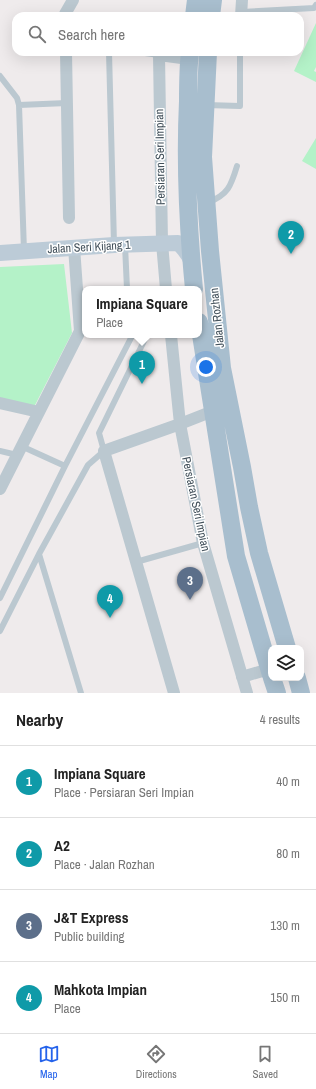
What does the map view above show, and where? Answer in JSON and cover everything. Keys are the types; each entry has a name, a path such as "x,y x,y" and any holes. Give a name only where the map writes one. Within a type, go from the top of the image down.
{"main road":[{"path":"194,12 196,0"},
{"path":"212,12 213,0"},
{"name":"Jalan Rozhan","path":"190,56 186,133 188,197 194,286"},
{"name":"Jalan Rozhan","path":"208,56 203,157 214,295 222,368 259,553 286,645"},
{"name":"Jalan Rozhan","path":"202,338 236,556 268,664"},
{"name":"Jalan Rozhan","path":"273,681 277,693"},
{"path":"298,681 301,693"}],"street":[{"path":"65,12 73,0"},
{"path":"66,56 69,218"},
{"name":"Persiaran Seri Impian","path":"159,56 162,243 166,286"},
{"path":"190,228 187,234 178,243 187,252 192,263"},
{"name":"Jalan Seri Kijang 1","path":"0,253 74,247 178,243"},
{"path":"0,488 80,331 74,247"},
{"name":"Persiaran Seri Impian","path":"171,338 180,424 203,543 247,693"},
{"path":"0,403 39,412"},
{"path":"174,693 104,452 213,411"},
{"path":"242,677 268,674"}],"lane":[{"path":"242,9 314,8 316,5"},
{"path":"109,56 119,245 126,286"},
{"path":"205,105 240,106 240,56"},
{"path":"0,76 17,98 19,106 24,251"},
{"path":"19,106 67,103"},
{"path":"206,203 218,199 227,190 237,166"},
{"path":"0,597 131,338"},
{"path":"0,631 39,554 88,465 104,452 99,433 146,338"},
{"path":"0,451 19,450 65,466"},
{"path":"136,562 203,543"},
{"path":"39,554 81,693"}],"green space":[{"path":"316,23 316,67 314,71 316,72 316,82 294,71 301,56 304,56 304,49"},
{"path":"316,138 316,169 302,161"},
{"path":"64,264 72,333 34,407 0,399 0,267"}],"place":[{"name":"A2","path":"291,254"},
{"name":"Impiana Square","path":"142,384"},
{"name":"J&T Express","path":"190,600"},
{"name":"Mahkota Impian","path":"110,618"}]}
